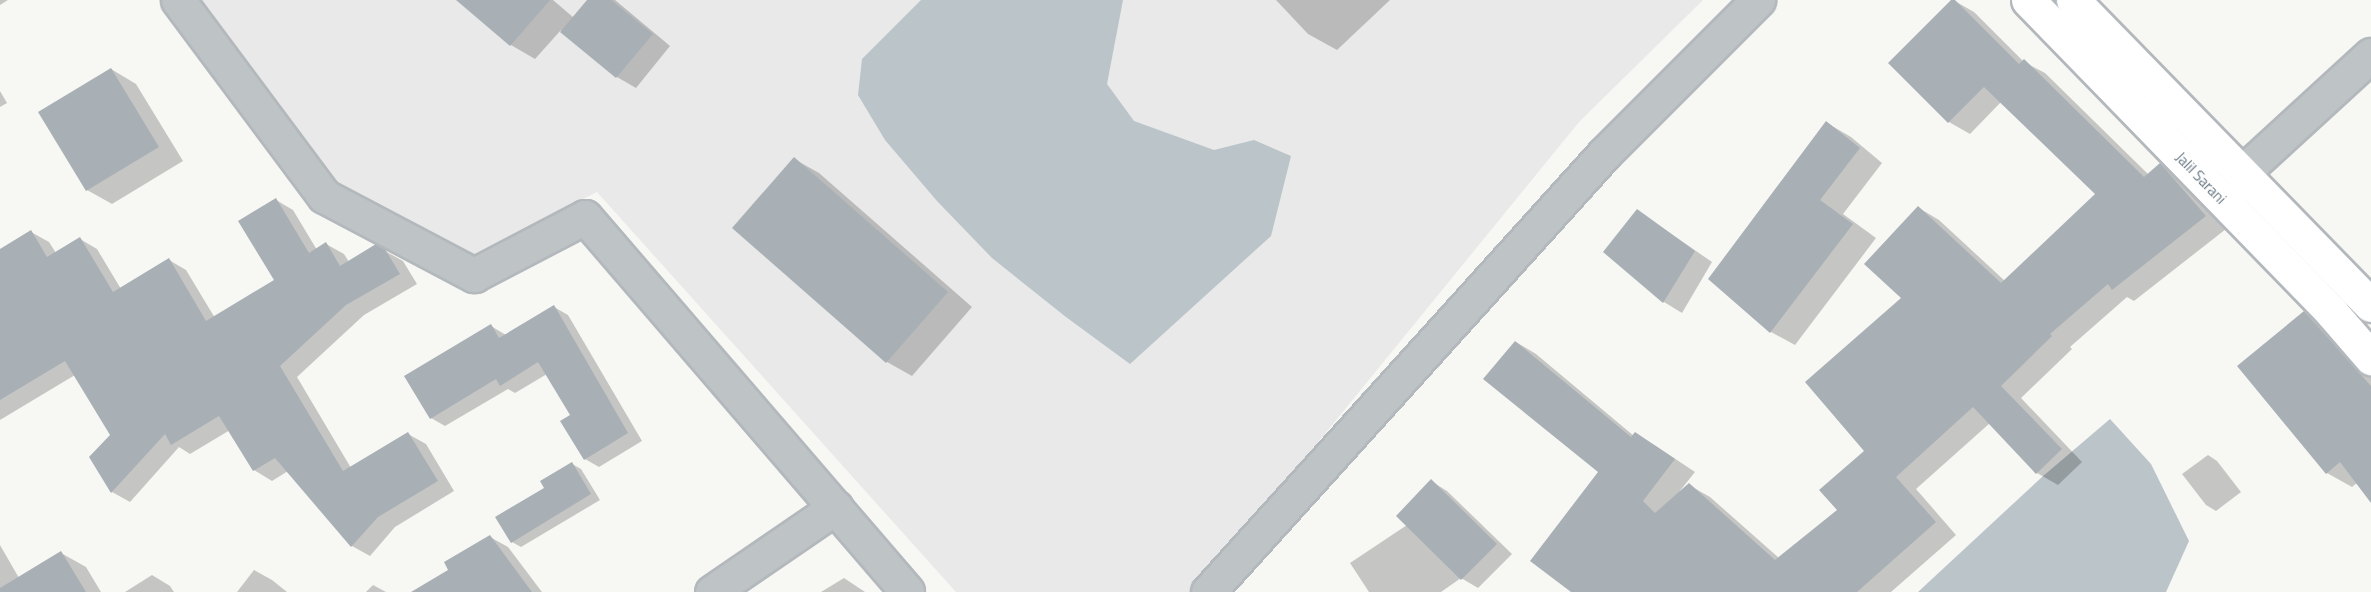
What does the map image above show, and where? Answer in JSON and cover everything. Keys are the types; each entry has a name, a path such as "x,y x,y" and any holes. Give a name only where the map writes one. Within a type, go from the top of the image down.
{"main road":[{"name":"Jalil Sarani","path":"2028,0 2332,313 2371,358"},
{"path":"2073,0 2371,304"}],"street":[{"path":"178,0 324,196 474,275 585,217 907,592"},
{"path":"1208,592 1604,154 1758,0"},
{"path":"2242,173 2371,55"},
{"path":"712,592 836,507"}],"shaded area":[{"path":"202,0 1703,0 1579,122 1196,592 956,592 597,192 474,254 337,183"},
{"path":"921,0 1123,0 1107,84 1134,121 1214,150 1254,140 1291,156 1271,236 1130,364 992,258 937,201 885,140 858,95 862,59"},
{"path":"2110,419 2151,464 2189,541 2166,592 1918,592 2042,477"}],"building":[{"path":"456,0 550,0 510,46"},
{"path":"587,0 611,0 653,34 616,78 560,32"},
{"path":"1951,0 1955,0 2019,64 2024,59 2144,177 2160,163 2206,216 2112,290 2108,284 2050,334 2052,336 2001,386 2062,449 2036,474 1973,407 1896,477 1936,522 1857,592 1571,592 1530,561 1598,472 1483,379 1515,341 1631,437 1635,432 1675,459 1643,501 1655,513 1689,483 1775,560 1837,510 1819,490 1864,451 1805,382 1901,298 1864,264 1918,206 2001,283 2095,194 1984,87 1948,123 1888,63"},
{"path":"111,68 159,147 86,191 38,112"},
{"path":"1826,121 1860,148 1820,200 1853,224 1770,333 1708,279"},
{"path":"794,157 948,292 886,363 732,228"},
{"path":"276,198 309,253 326,242 340,266 376,244 385,249 400,274 346,305 280,366 343,471 408,432 438,481 378,517 351,547 275,458 253,471 219,416 171,445 165,434 111,493 89,457 110,435 65,361 0,400 0,249 31,230 47,257 80,237 113,292 169,258 206,321 274,280 238,221"},
{"path":"1637,209 1695,251 1663,303 1603,252"},
{"path":"554,305 628,433 584,460 560,421 570,415 538,362 500,386 496,379 430,419 404,376 491,324 499,338"},
{"path":"2304,311 2371,386 2371,503 2340,462 2326,474 2237,366"},
{"path":"572,462 591,494 511,543 495,517 544,488 540,481"},
{"path":"1431,479 1497,544 1461,580 1396,516"},
{"path":"490,535 532,592 411,592 448,570 444,562"},
{"path":"61,551 86,592 0,592 0,588"}]}
